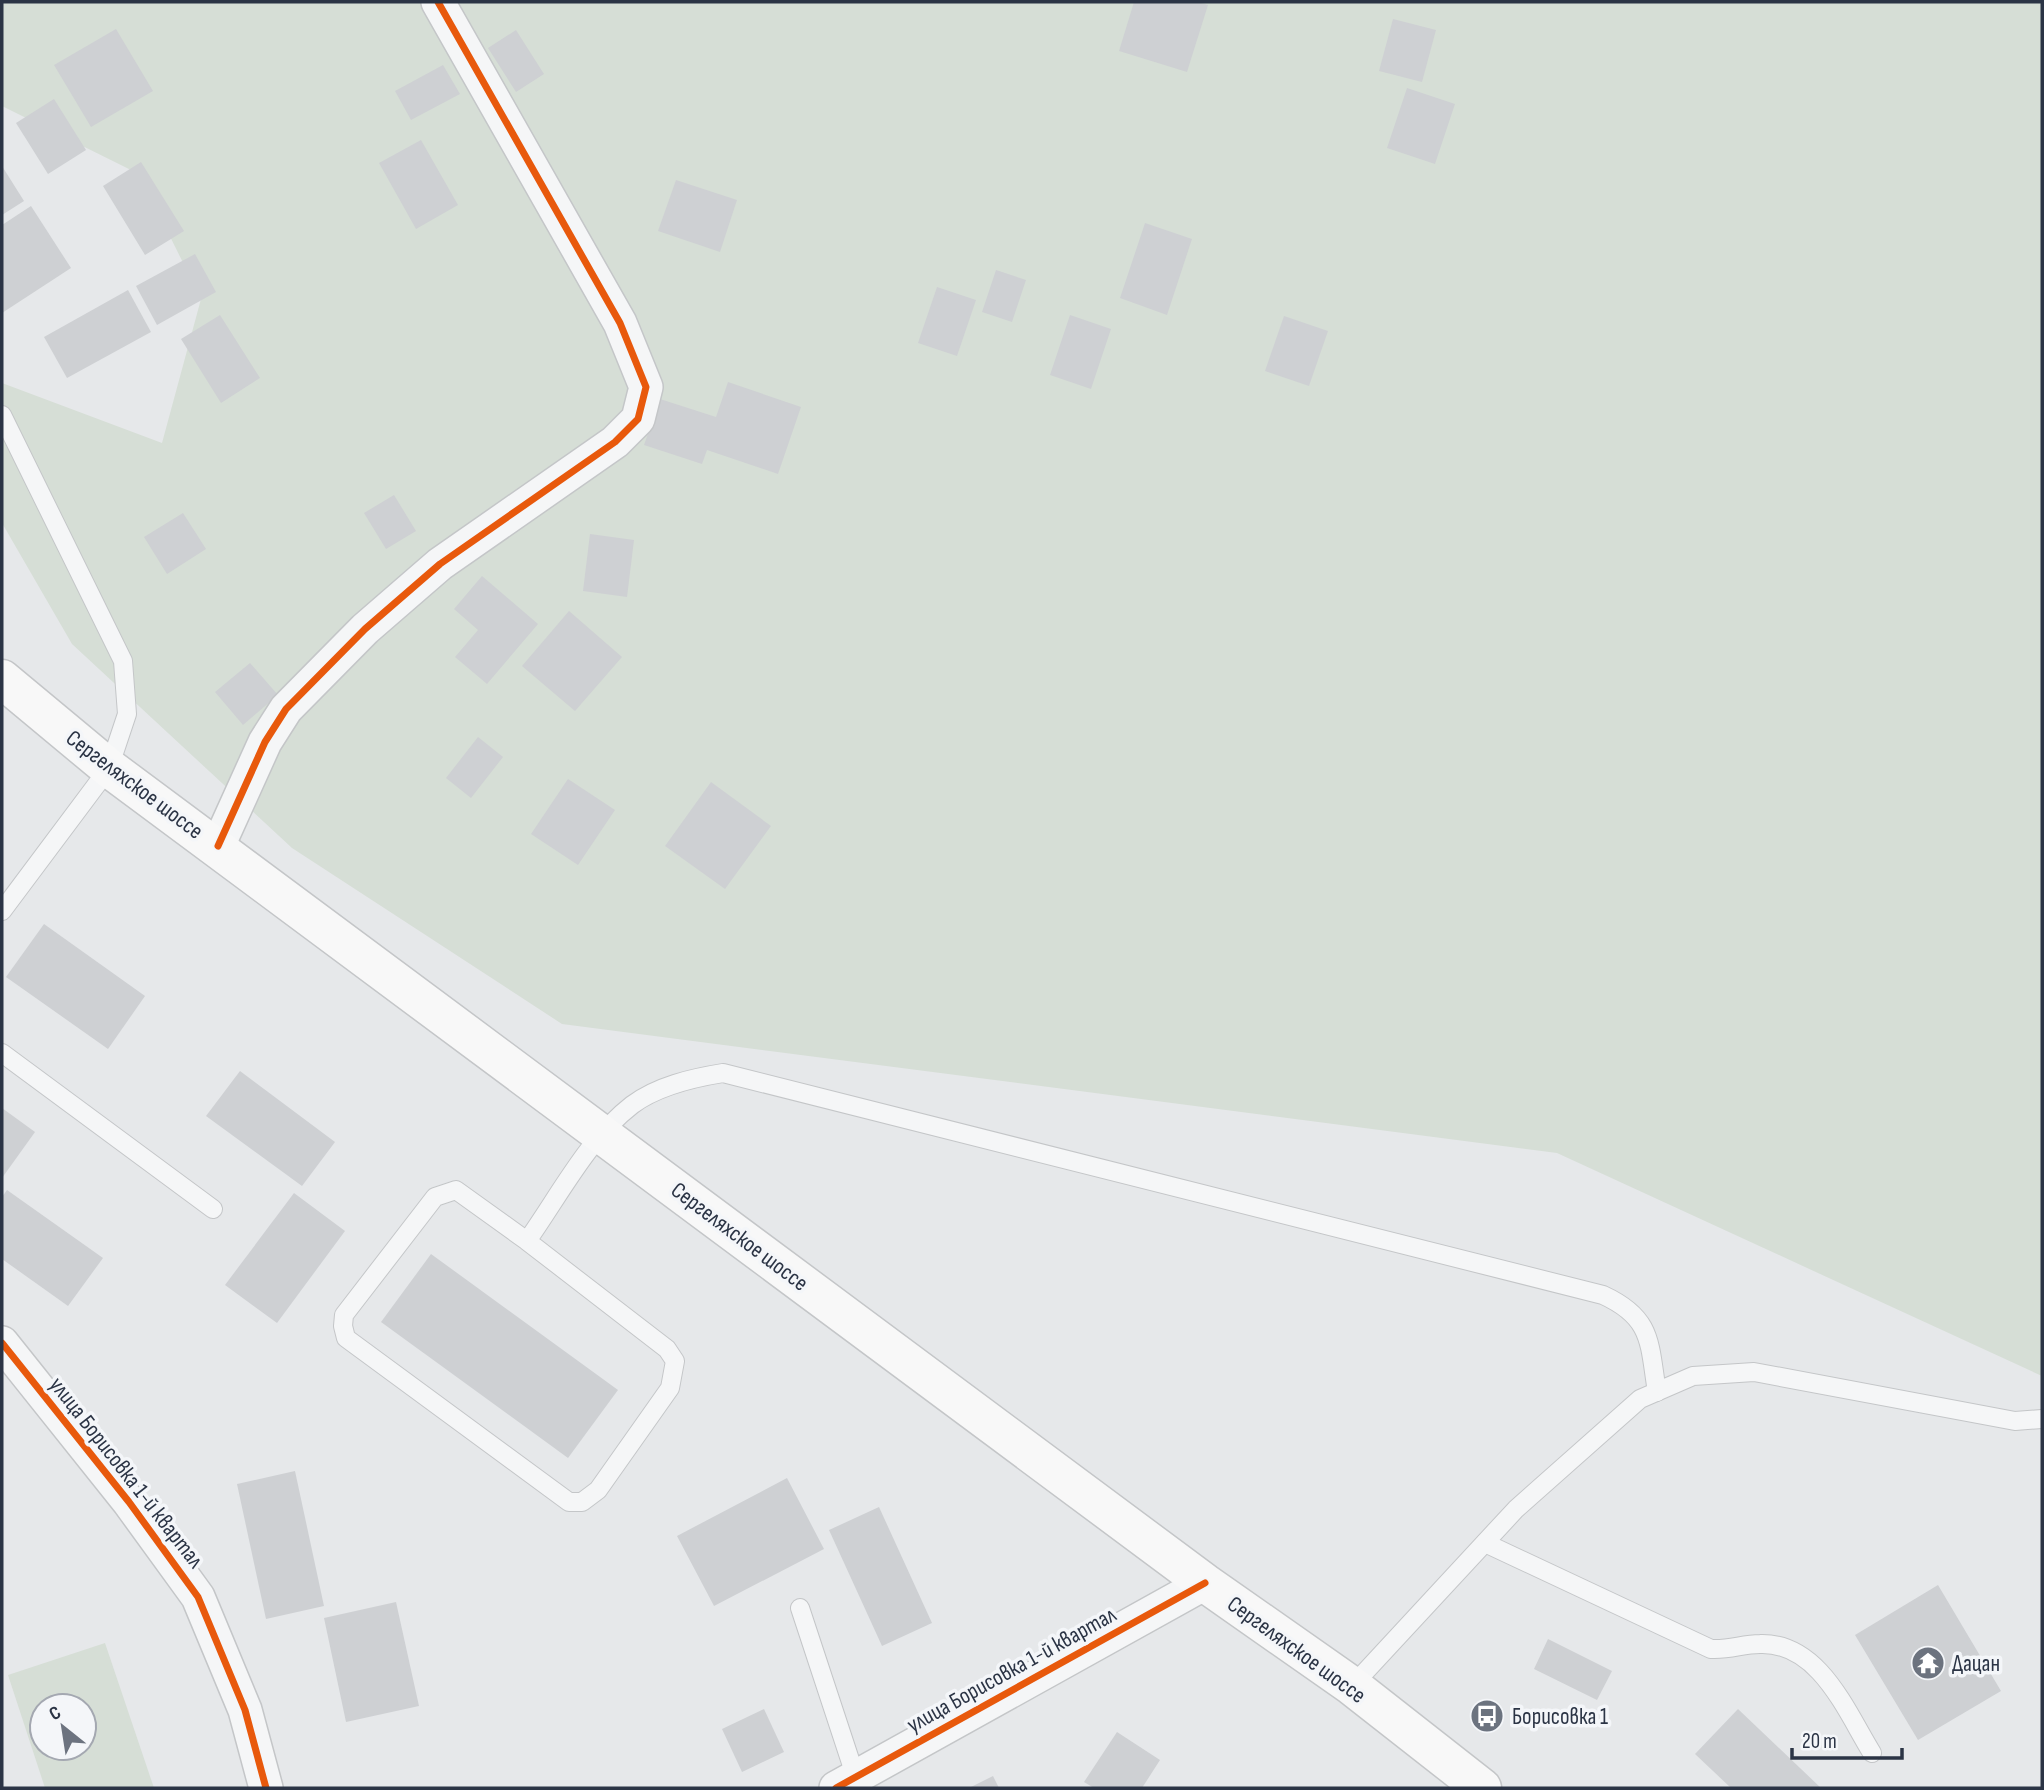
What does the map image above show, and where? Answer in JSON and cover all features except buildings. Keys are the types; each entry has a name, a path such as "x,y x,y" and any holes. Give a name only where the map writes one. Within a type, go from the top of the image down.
{"main road":[{"name":"Сергеляхское шоссе","path":"2,679 109,768 218,846 1205,1583 1352,1686 1482,1788"}],"street":[{"path":"218,846 265,742 295,700 366,629 440,564 615,442 638,419 646,387 620,323 438,2"},
{"name":"улица Борисовка 1-й квартал","path":"2,1343 129,1502 198,1597 245,1710 266,1788"},
{"name":"улица Борисовка 1-й квартал","path":"851,1785 1205,1583"}],"lane":[{"path":"2,415 123,661 127,714 109,768 2,911"},
{"path":"2,1053 213,1209"},
{"path":"527,1241 602,1133 633,1104 670,1086 723,1073 748,1077 1603,1294 1627,1307 1645,1326 1657,1392"},
{"path":"456,1190 527,1241 667,1349 675,1361 670,1388 598,1490 582,1502 569,1502 346,1338 343,1326 347,1309 435,1197 456,1190"},
{"path":"1352,1686 1516,1509 1640,1399 1693,1376 1754,1372 2015,1421 2042,1419"},
{"path":"1485,1543 1712,1648 1732,1650 1761,1644 1791,1650 1819,1668 1872,1753"},
{"path":"800,1608 851,1785"}],"shaded area":[{"path":"2,2 2042,2 2042,1376 1557,1153 562,1024 292,848 72,644 2,523 2,383 162,443 201,299 139,174 2,106"},
{"path":"105,1643 154,1788 45,1788 36,1762 98,1762 98,1692 28,1692 28,1736 8,1675"}],"cycle path":[{"path":"218,846 265,742 286,709 365,629 440,564 615,442 638,419 646,387 620,323 438,2"},
{"path":"2,1343 129,1502 198,1597 245,1710 266,1788"},
{"path":"836,1788 1205,1583"}],"place":[{"name":"Дацан","path":"1928,1663"},
{"name":"Борисовка 1","path":"1487,1716"}]}
